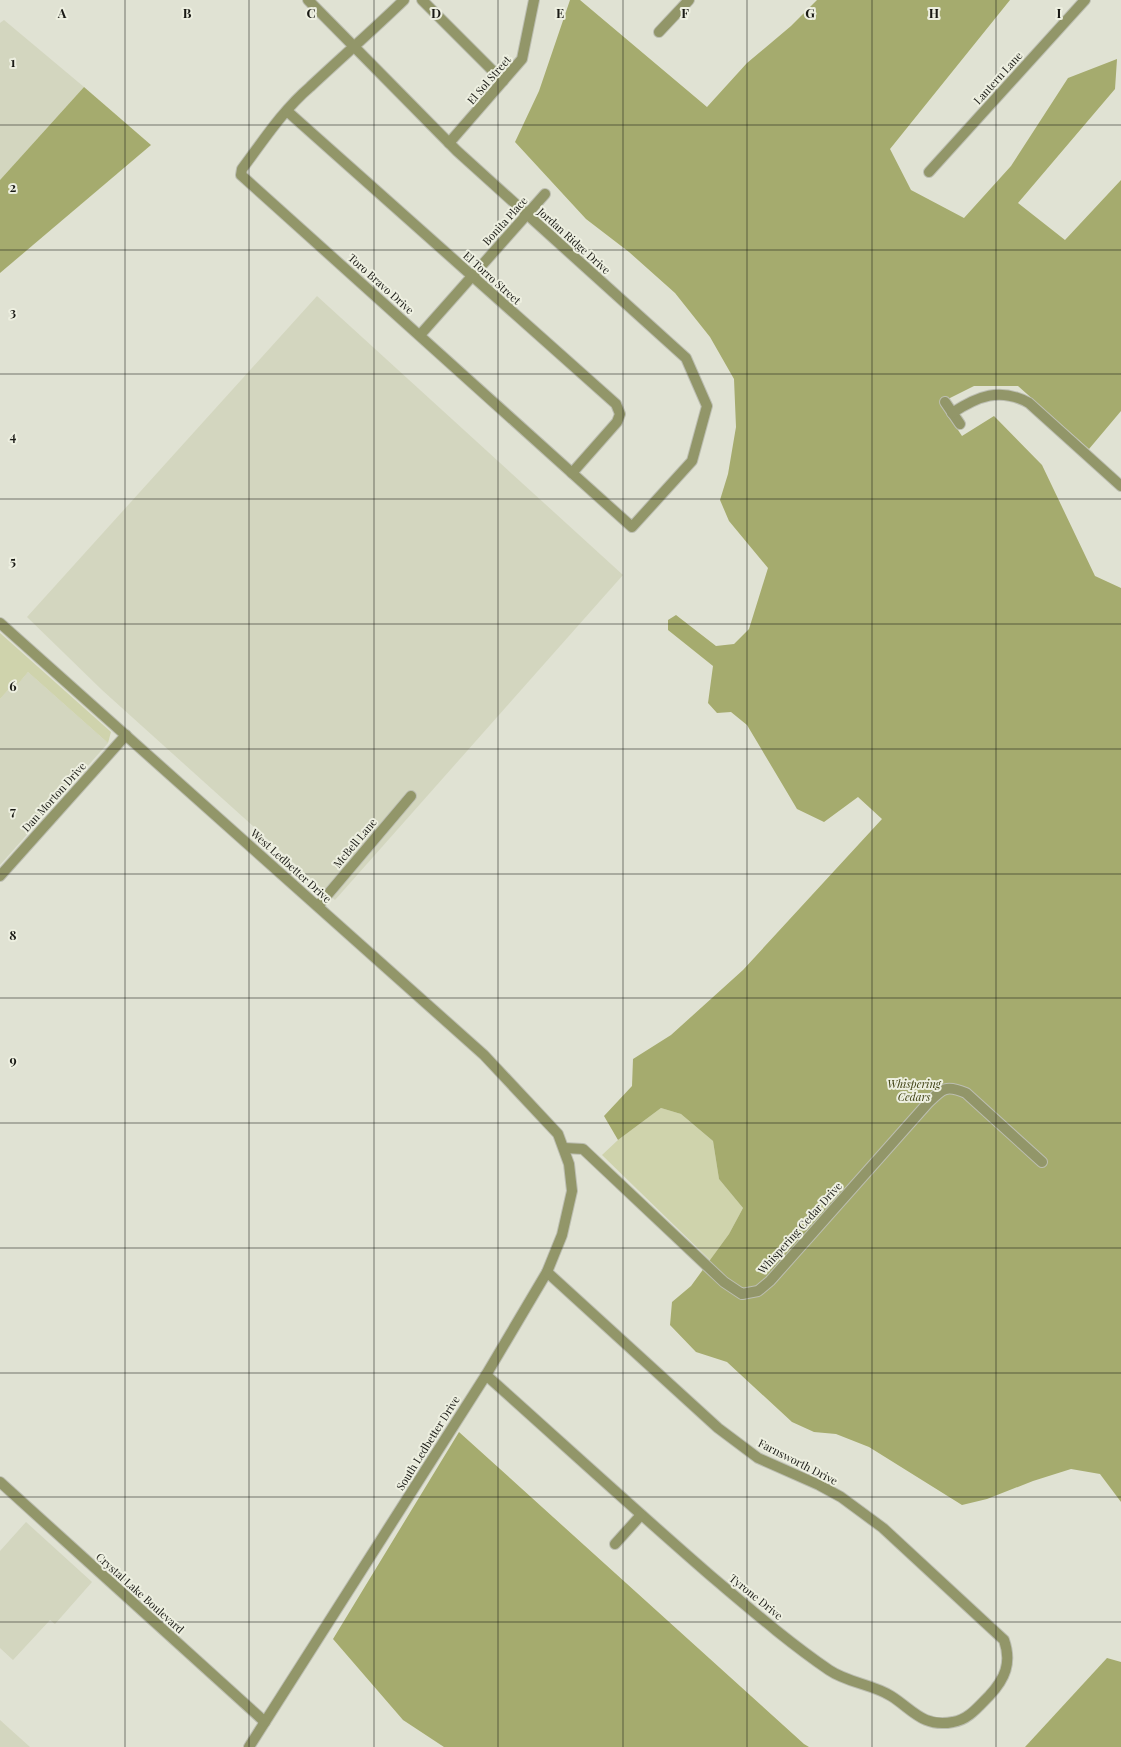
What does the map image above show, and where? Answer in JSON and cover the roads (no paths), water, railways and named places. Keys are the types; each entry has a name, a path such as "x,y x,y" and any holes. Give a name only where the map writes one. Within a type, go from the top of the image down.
{"street":[{"name":"Jordan Ridge Drive","path":"308,0 449,143 526,215 686,358 707,406 692,461 632,527"},
{"name":"Toro Bravo Drive","path":"404,0 355,48 310,86 287,111 242,169 241,175 632,527"},
{"path":"422,0 503,81"},
{"name":"El Sol Street","path":"449,143 522,59 534,0"},
{"path":"659,32 688,0"},
{"name":"Lantern Lane","path":"929,172 1085,0"},
{"name":"El Torro Street","path":"287,111 616,404 620,414 617,422 572,473"},
{"name":"Bonita Place","path":"420,336 545,194"},
{"path":"952,413 971,401 989,395 1006,394 1020,397 1029,402 1121,486"},
{"path":"945,402 960,424"},
{"name":"West Ledbetter Drive","path":"0,623 484,1055 558,1134"},
{"name":"Dan Morton Drive","path":"0,876 126,735"},
{"name":"McBell Lane","path":"318,906 410,796"},
{"name":"Whispering Cedar Drive","path":"564,1148 583,1149 724,1282 742,1294 758,1291 770,1281 942,1089 950,1087 966,1093 1042,1162"},
{"name":"South Ledbetter Drive","path":"249,1747 486,1375 547,1272 567,1220 572,1192 569,1164 558,1134"},
{"name":"Farnsworth Drive","path":"547,1272 718,1428 758,1458 830,1491 883,1528 1004,1640"},
{"name":"Tyrone Drive","path":"486,1375 573,1452 640,1515 739,1600 816,1660 837,1674 891,1696 920,1719 952,1722 968,1717 1001,1682 1006,1672 1008,1651 1004,1640"},
{"name":"Crystal Lake Boulevard","path":"0,1482 265,1722"},
{"path":"615,1544 640,1515"}],"park label":[{"name":"Whispering Cedars","path":"914,1090"}]}
